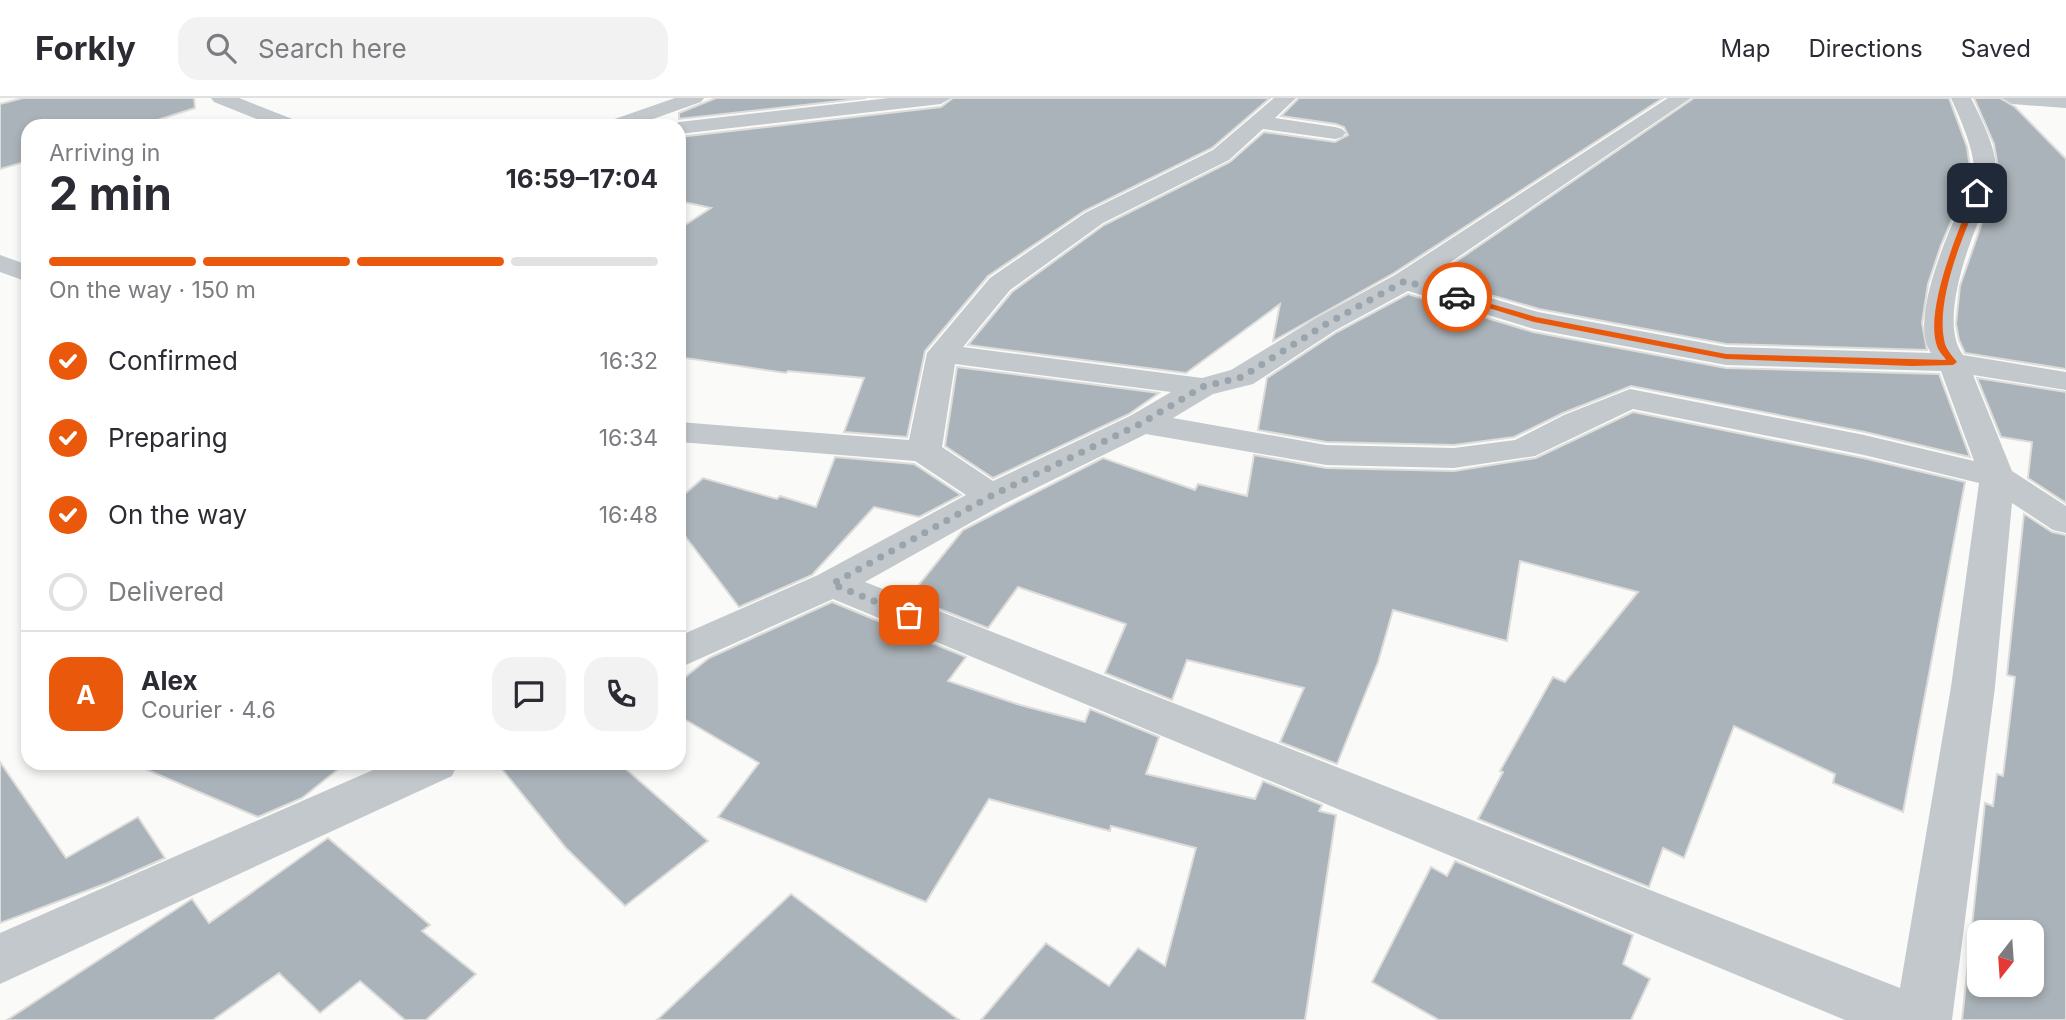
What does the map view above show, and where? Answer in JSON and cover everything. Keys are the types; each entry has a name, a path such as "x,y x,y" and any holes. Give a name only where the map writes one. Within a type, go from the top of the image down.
{"street":[{"path":"221,98 275,119"},
{"path":"633,119 694,98"},
{"path":"686,127 941,98"},
{"path":"923,451 942,353 1000,284 1094,218 1221,155 1286,98"},
{"path":"686,650 832,584 991,496 1142,423 1202,387 1242,377 1326,324 1405,281 1681,98"},
{"path":"1923,1020 1973,687 1997,477 1953,362 1941,346 1939,306 1963,228 1985,175 1977,131 1961,98"},
{"path":"2012,98 2066,102"},
{"path":"1260,122 1335,133"},
{"path":"0,257 21,251"},
{"path":"0,263 21,271"},
{"path":"1405,281 1534,320 1726,356 1953,362 2066,381"},
{"path":"942,353 1202,387"},
{"path":"1142,423 1326,455 1454,458 1523,449 1630,399 1864,445 1997,477 2066,522"},
{"path":"686,433 923,451 991,496"},
{"path":"832,584 1912,1020"},
{"path":"0,960 420,770"}],"building":[{"path":"23,98 194,98 195,108 161,119 21,119 21,163 0,169 0,104"},
{"path":"716,98 866,98 679,119 679,113"},
{"path":"953,98 1270,98 1212,148 1084,211 988,276 925,351 907,437 844,432 864,378 788,371 786,373 686,358 686,224 711,208 686,203 686,136 941,107"},
{"path":"1299,98 1663,98 1394,273 1273,341 1280,304 1186,373 968,345 1012,292 1104,225 1230,162 1264,132 1335,142 1348,135 1344,127 1336,124 1281,116"},
{"path":"1694,98 1949,98 1967,147 1971,175 1941,245 1928,284 1922,323 1927,350 1726,344 1539,309 1432,278"},
{"path":"1974,98 2000,98 2015,107 2066,159 2066,369 1965,353 1959,340 1956,324 1960,286 1999,174 1994,144"},
{"path":"1408,294 1533,332 1726,368 1939,374 1970,457 1865,432 1631,386 1563,413 1514,437 1454,445 1326,442 1258,430 1267,378 1337,332"},
{"path":"957,367 1159,393 1129,414 993,478 945,446"},
{"path":"1977,378 2066,392 2066,503 2028,478 2032,442 2001,437"},
{"path":"1633,412 1863,458 1965,482 1903,812 1833,783 1835,774 1734,726 1684,858 1663,848 1649,887 1478,819 1503,772 1500,771 1553,677 1565,682 1638,592 1520,561 1507,641 1393,610 1378,662 1337,764 1280,742 1304,688 1187,660 1172,700 1105,673 1126,624 1018,587 988,628 909,597 963,530 1103,458 1195,490 1198,484 1247,496 1254,455 1326,468 1454,471 1536,458"},
{"path":"835,457 914,464 961,495 919,517 874,507 812,575 739,607 686,537 686,493 703,478 816,507"},
{"path":"2024,514 2052,532 2066,535 2066,1020 1962,1020 1967,973 1967,998 2044,998 2044,920 1973,920 1985,803 1993,806 1997,774 2003,776 2015,677 2007,675"},
{"path":"832,602 966,657 948,681 1020,705 1085,722 1090,709 1159,737 1146,774 1255,799 1263,781 1322,805 1319,811 1336,815 1305,1020 981,1020 1046,943 1109,986 1138,948 1165,966 1196,848 1111,826 1110,831 989,799 926,902 718,817 759,763 686,720 686,676 709,658"},
{"path":"0,762 66,858 138,817 165,858 110,882 0,923"},
{"path":"147,770 337,770 302,798 258,817"},
{"path":"503,770 627,770 708,841 625,906 566,848"},
{"path":"328,838 430,925 422,931 476,974 426,1020 405,1020 360,981 320,1013 279,973 213,1020 7,1020 192,899 209,923"},
{"path":"1455,861 1633,935 1623,964 1650,979 1631,1020 1439,1020 1372,982 1431,867 1447,876"},
{"path":"791,894 959,1020 657,1020"}],"way so far":[{"path":"909,615 832,584 991,496 1142,423 1202,387 1242,377 1326,324 1405,281 1457,297"}],"route":[{"path":"1457,297 1534,320 1726,356 1953,362 1941,346 1939,306 1963,228 1977,193"}]}
